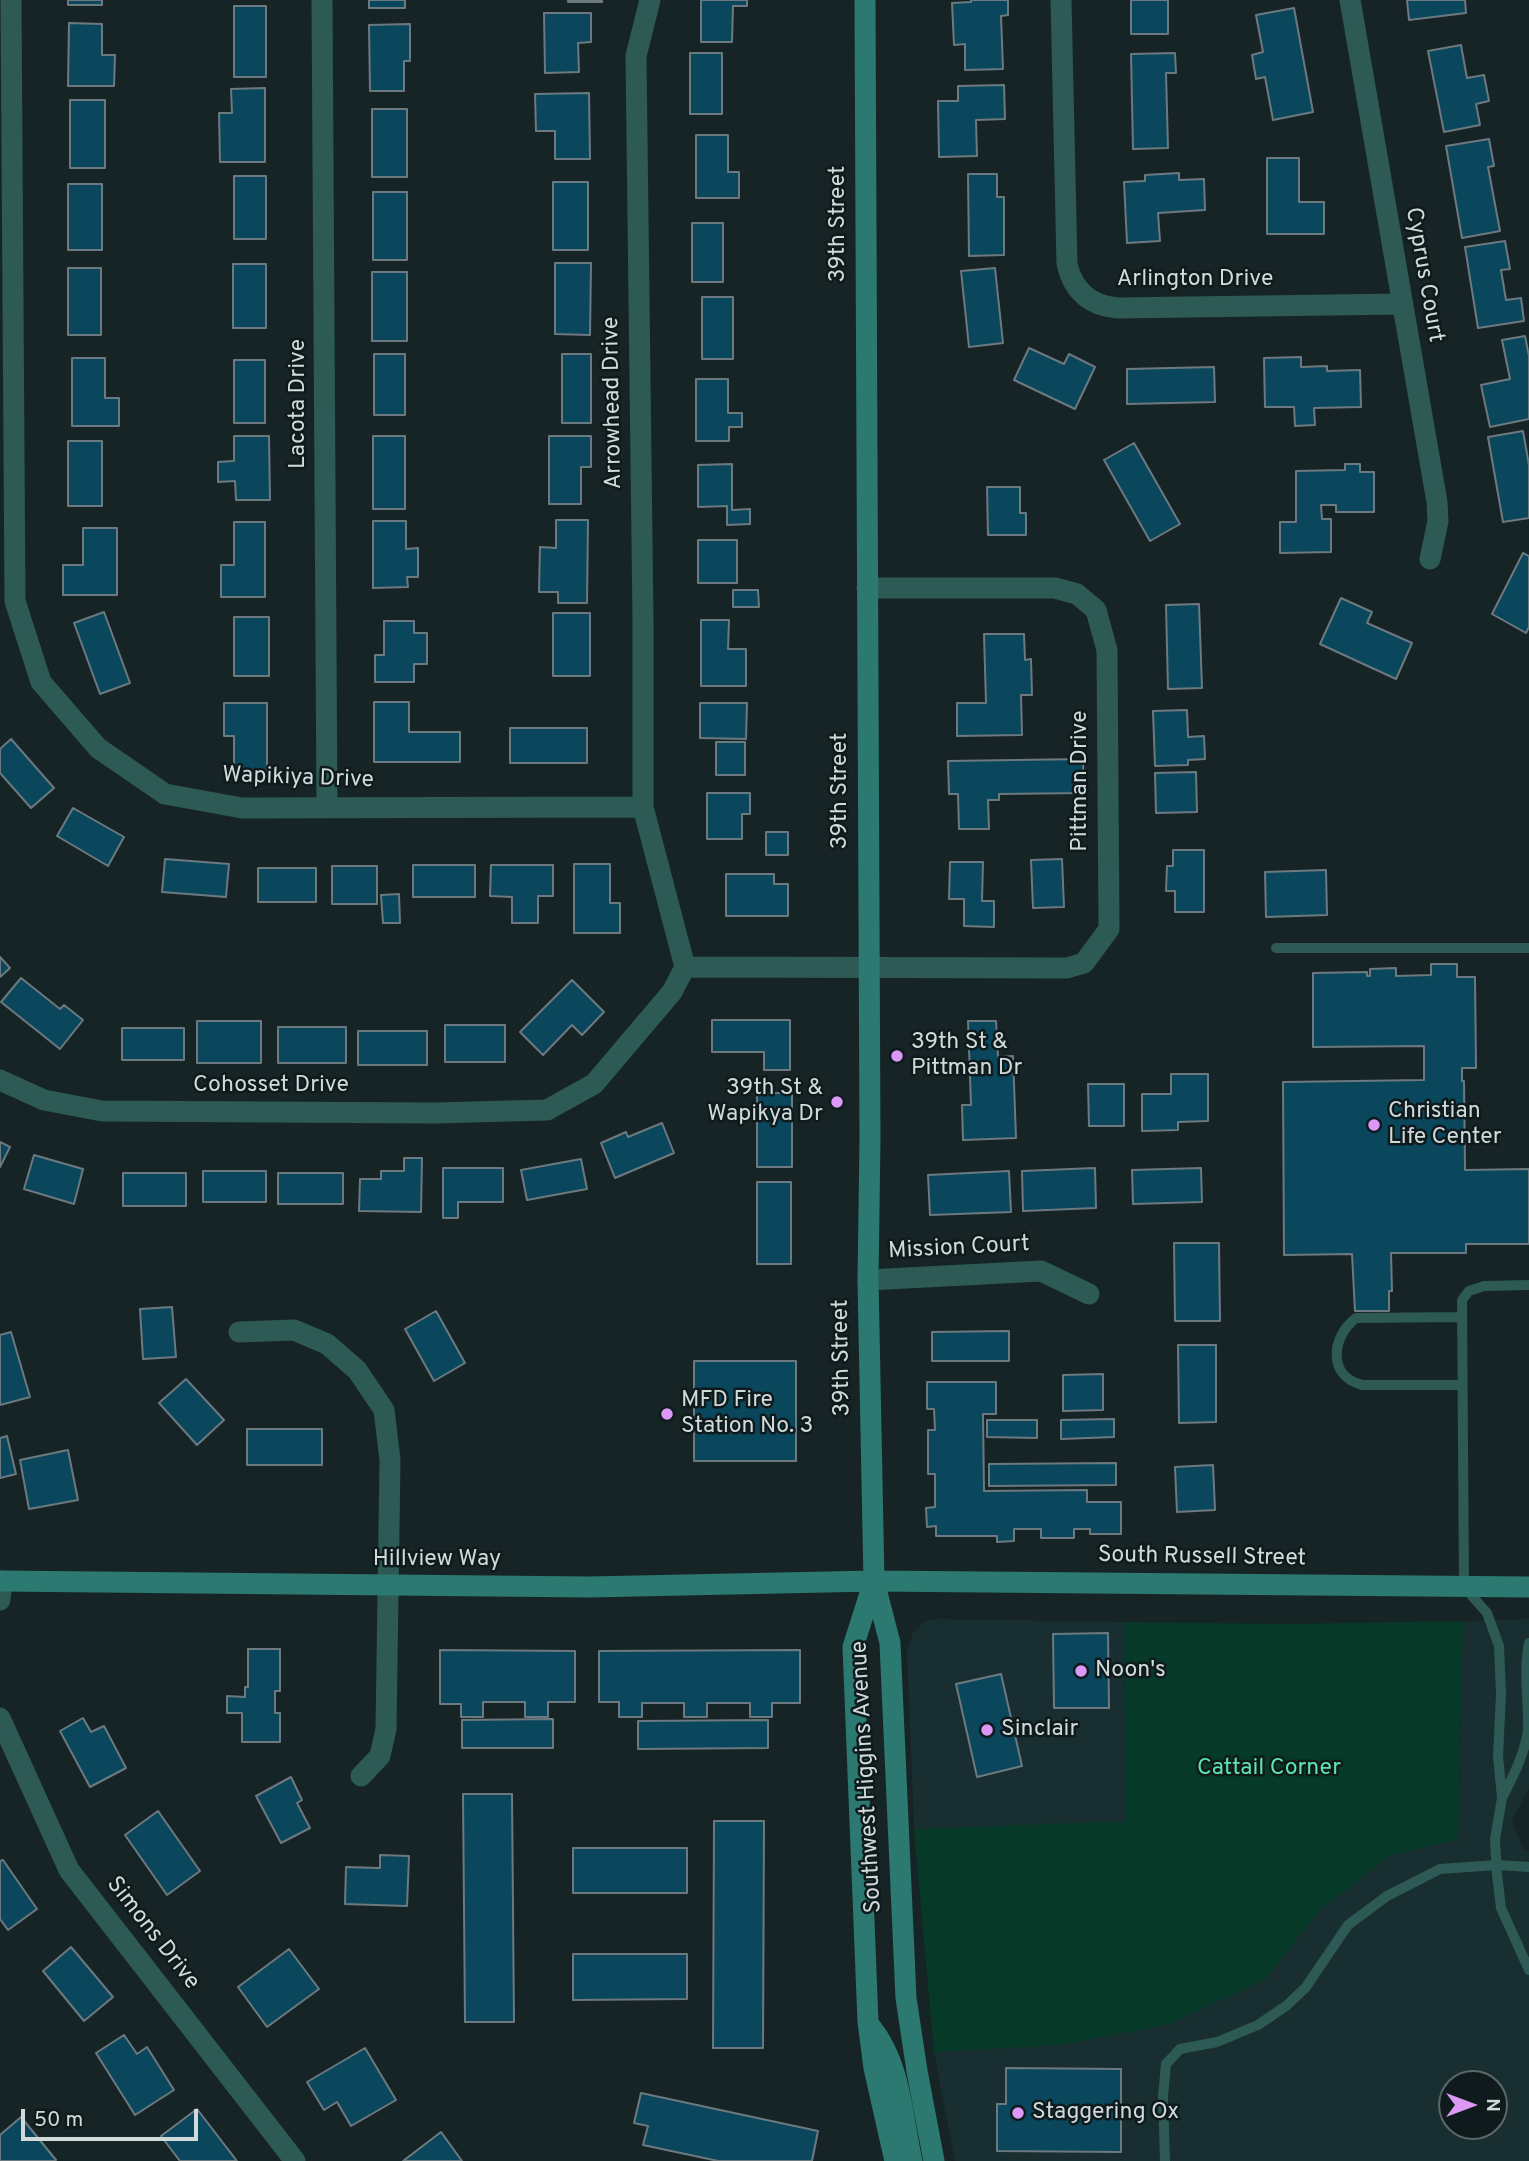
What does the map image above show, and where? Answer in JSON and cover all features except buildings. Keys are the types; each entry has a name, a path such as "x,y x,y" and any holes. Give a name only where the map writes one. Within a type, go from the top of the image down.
{"main road":[{"name":"39th Street","path":"865,0 867,966 870,1139 868,1280 874,1581"},
{"name":"Hillview Way","path":"1,1587 589,1587 874,1581"},
{"name":"South Russell Street","path":"874,1581 1529,1587"},
{"name":"Southwest Higgins Avenue","path":"874,1581 853,1647 868,2022 874,2068 895,2161"},
{"name":"Southwest Higgins Avenue","path":"874,1581 890,1643 906,1998 934,2161"},
{"path":"868,2022 883,2042 891,2061 912,2161"}],"street":[{"name":"Wapikiya Drive","path":"11,0 15,601 41,682 98,748 165,794 242,808 643,807"},
{"name":"Lacota Drive","path":"322,0 327,808"},
{"name":"Arrowhead Drive","path":"643,807 636,56 650,0"},
{"name":"Arlington Drive","path":"1061,0 1067,264 1072,281 1082,294 1097,304 1118,308 1401,304"},
{"name":"Cyprus Court","path":"1350,0 1437,502 1438,520 1430,559"},
{"name":"Pittman Drive","path":"867,588 1055,588 1077,594 1096,610 1107,650 1109,929 1084,962 1067,968 867,966"},
{"path":"643,807 685,967 867,966"},
{"name":"Cohosset Drive","path":"0,1080 44,1100 102,1111 547,1110 594,1084 673,992 685,967"},
{"name":"Mission Court","path":"868,1280 1041,1271 1089,1294"},
{"path":"239,1332 294,1330 327,1344 357,1370 384,1410 390,1460 386,1729 380,1756 361,1776"},
{"name":"Simons Drive","path":"0,1718 69,1870 295,2161"}],"lane":[{"path":"1276,948 1529,948"},
{"path":"1529,1285 1484,1286 1469,1291 1462,1300 1464,1587 1487,1613 1499,1646 1501,1694 1498,1756 1502,1798 1495,1839 1497,1865 1501,1908 1529,1970"},
{"path":"1462,1317 1356,1318 1339,1337 1337,1348 1338,1362 1345,1377 1354,1384 1462,1385"},
{"path":"1502,1798 1520,1762 1529,1729 1526,1666 1529,1643"},
{"path":"1164,2161 1163,2096 1166,2064 1180,2049 1217,2042 1258,2025 1286,2006 1306,1987 1348,1925 1387,1896 1440,1869 1497,1865 1529,1867"}],"shaded area":[{"path":"934,1619 1124,1622 1126,1821 914,1829 907,1650 913,1633 924,1622"},
{"path":"1529,1619 1529,1788 1512,1820 1524,1851 1529,1851 1529,2161 955,2161 934,2052 1061,2045 1265,1979 1318,1912 1391,1855 1458,1840 1463,1621"}],"green space":[{"name":"Cattail Corner","path":"1463,1621 1458,1840 1391,1855 1318,1912 1265,1979 1170,2024 1061,2045 934,2052 914,1829 1126,1821 1124,1622 1285,1624"}],"place":[{"name":"39th St & Pittman Dr","path":"897,1056"},
{"name":"39th St & Wapikya Dr","path":"837,1102"},
{"name":"Christian Life Center","path":"1374,1125"},
{"name":"MFD Fire Station No. 3","path":"667,1414"},
{"name":"Noon's","path":"1081,1671"},
{"name":"Sinclair","path":"987,1730"},
{"name":"Staggering Ox","path":"1018,2113"}]}
